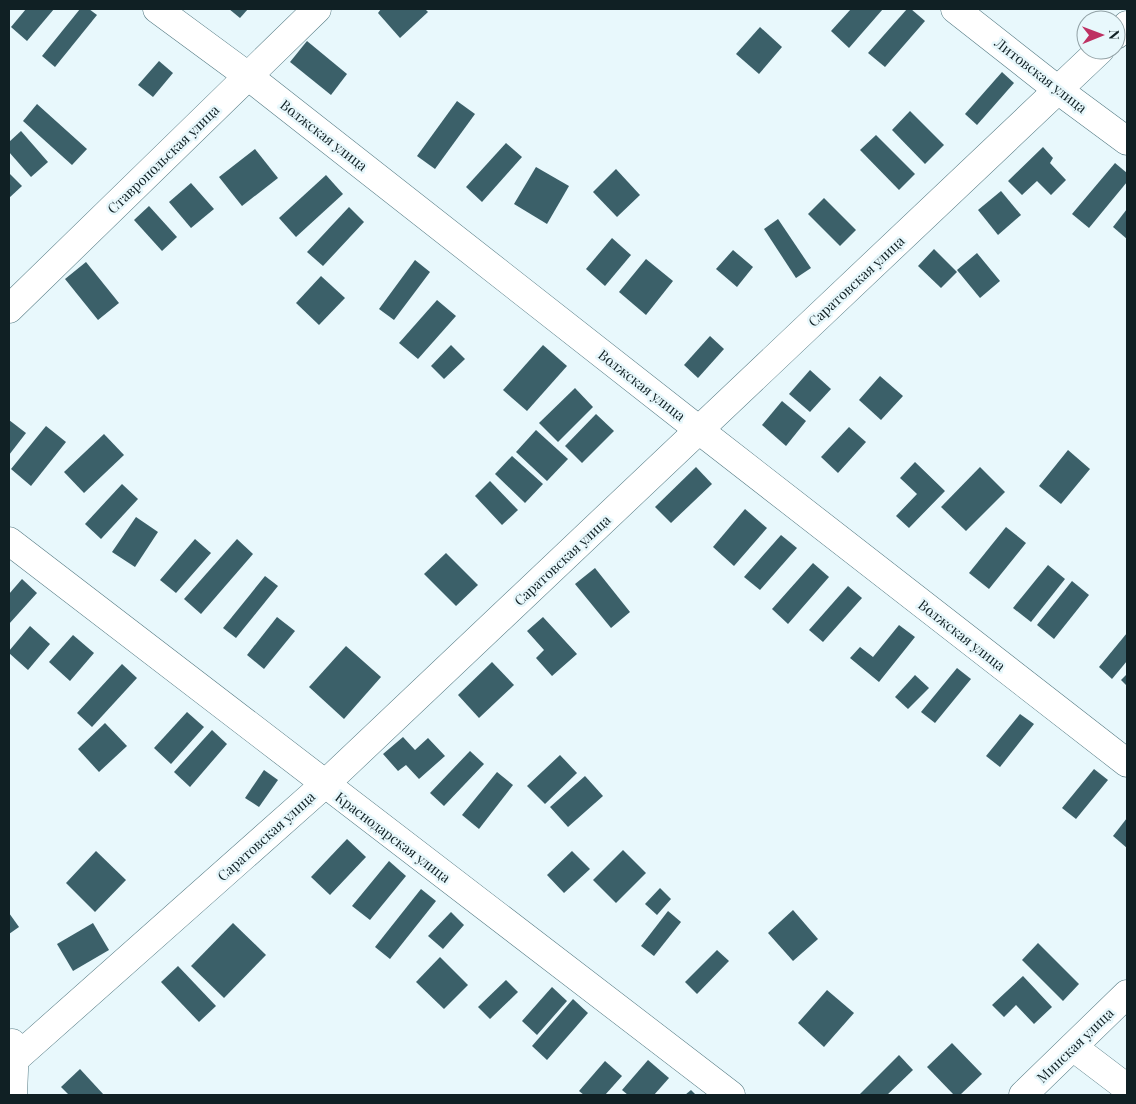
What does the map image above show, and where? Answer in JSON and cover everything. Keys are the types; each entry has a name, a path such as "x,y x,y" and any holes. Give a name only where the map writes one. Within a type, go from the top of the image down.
{"street":[{"name":"Волжская улица","path":"157,9 248,76 1127,763"},
{"name":"Ставропольская улица","path":"9,309 317,9"},
{"name":"Литовская улица","path":"955,9 1058,90 1127,141"},
{"name":"Саратовская улица","path":"12,1050 325,784 1090,60"},
{"name":"Краснодарская улица","path":"9,540 731,1095"},
{"name":"Минская улица","path":"1023,1095 1127,994"},
{"path":"1073,1047 1127,1088"},
{"path":"12,1050 13,1095"}],"building":[{"path":"26,9 54,9 27,41 11,27"},
{"path":"80,9 89,9 97,15 55,67 42,56"},
{"path":"229,9 248,9 240,18"},
{"path":"381,9 425,9 428,12 400,38 378,13"},
{"path":"851,9 883,9 849,48 831,31"},
{"path":"907,9 911,9 925,21 885,67 868,53"},
{"path":"760,27 782,47 759,74 736,54"},
{"path":"307,41 347,74 331,95 290,62"},
{"path":"159,61 173,73 153,97 138,85"},
{"path":"1002,72 1014,83 977,125 965,114"},
{"path":"457,101 475,114 435,169 417,156"},
{"path":"37,104 87,149 72,165 23,121"},
{"path":"910,111 944,145 925,164 892,130"},
{"path":"21,131 48,162 31,177 9,152 9,142"},
{"path":"876,135 915,174 899,190 860,150"},
{"path":"506,143 522,157 482,202 466,187"},
{"path":"1043,147 1053,158 1050,163 1066,180 1051,195 1037,181 1022,195 1008,181"},
{"path":"255,149 278,178 242,206 219,177"},
{"path":"1115,163 1127,173 1127,182 1089,228 1072,214"},
{"path":"536,167 569,186 547,224 514,204"},
{"path":"616,169 640,195 617,217 593,192"},
{"path":"9,173 22,186 9,198"},
{"path":"326,175 343,194 296,237 279,218"},
{"path":"191,183 214,209 191,228 169,202"},
{"path":"1001,191 1021,215 998,235 978,210"},
{"path":"824,198 856,230 840,246 808,214"},
{"path":"149,206 177,237 162,251 134,220"},
{"path":"349,207 364,222 323,266 307,252"},
{"path":"1127,209 1127,239 1113,227"},
{"path":"778,219 811,268 796,278 764,229"},
{"path":"612,238 631,255 605,286 586,269"},
{"path":"934,249 957,272 941,288 918,266"},
{"path":"733,250 753,267 737,287 716,269"},
{"path":"977,253 1000,281 980,298 957,270"},
{"path":"646,259 673,281 646,315 619,292"},
{"path":"415,260 430,272 394,320 379,309"},
{"path":"86,262 119,303 98,320 65,279"},
{"path":"321,276 345,298 319,325 296,303"},
{"path":"437,300 456,316 418,359 399,343"},
{"path":"710,336 724,349 698,378 684,365"},
{"path":"451,345 465,359 444,379 431,366"},
{"path":"543,345 567,366 527,411 503,390"},
{"path":"810,370 831,389 810,412 789,394"},
{"path":"880,376 903,396 881,420 859,400"},
{"path":"575,388 593,407 558,442 539,423"},
{"path":"782,401 806,421 786,446 762,425"},
{"path":"596,414 614,431 582,463 565,446"},
{"path":"9,420 26,433 9,455"},
{"path":"46,426 66,442 31,486 11,469"},
{"path":"849,427 866,442 838,473 821,457"},
{"path":"536,430 568,459 547,481 516,452"},
{"path":"104,434 124,455 84,493 64,472"},
{"path":"1068,450 1090,469 1061,504 1039,486"},
{"path":"512,456 543,484 525,503 495,474"},
{"path":"915,462 945,491 909,528 896,516 917,494 900,478"},
{"path":"696,467 712,484 671,523 655,507"},
{"path":"980,467 1005,492 966,531 941,507"},
{"path":"490,481 518,510 502,525 475,496"},
{"path":"122,484 138,499 101,539 85,524"},
{"path":"745,509 767,528 734,566 713,547"},
{"path":"136,517 158,532 135,567 112,552"},
{"path":"1006,527 1026,543 989,589 969,573"},
{"path":"781,535 797,548 760,590 744,577"},
{"path":"195,539 211,553 176,593 160,580"},
{"path":"237,539 253,554 201,614 184,599"},
{"path":"446,553 478,585 456,606 424,574"},
{"path":"813,563 829,577 788,624 772,609"},
{"path":"1048,565 1065,579 1031,622 1013,608"},
{"path":"595,568 630,612 611,628 575,584"},
{"path":"265,576 278,586 236,638 223,628"},
{"path":"22,579 37,593 9,624 9,594"},
{"path":"1072,581 1089,595 1054,639 1037,625"},
{"path":"848,586 862,598 823,642 809,630"},
{"path":"277,617 295,631 264,669 247,655"},
{"path":"543,617 577,654 552,676 536,658 544,650 527,631"},
{"path":"899,625 915,637 879,682 850,658 860,647 873,657"},
{"path":"30,626 50,644 28,670 9,651"},
{"path":"1127,633 1127,661 1112,679 1099,667"},
{"path":"73,635 94,653 70,681 49,662"},
{"path":"346,646 381,677 344,719 309,687"},
{"path":"492,662 514,685 479,718 458,695"},
{"path":"122,664 137,678 92,727 77,713"},
{"path":"957,668 971,679 935,723 921,712"},
{"path":"1127,674 1127,686 1121,680"},
{"path":"915,675 929,688 908,709 895,697"},
{"path":"187,712 204,727 171,764 154,748"},
{"path":"1020,714 1034,724 1000,767 986,756"},
{"path":"105,723 127,746 99,772 78,749"},
{"path":"212,730 227,744 190,787 174,772"},
{"path":"403,737 415,750 428,738 445,756 419,779 406,765 398,771 383,754"},
{"path":"470,751 484,764 444,806 430,793"},
{"path":"560,755 577,773 545,804 527,786"},
{"path":"1094,769 1108,780 1076,819 1062,808"},
{"path":"264,770 278,780 259,807 245,798"},
{"path":"497,772 513,785 479,829 462,815"},
{"path":"585,776 603,796 568,827 550,807"},
{"path":"1127,818 1127,848 1113,836"},
{"path":"347,839 366,857 330,895 311,877"},
{"path":"623,850 646,873 616,903 593,880"},
{"path":"96,851 126,880 95,912 66,883"},
{"path":"572,851 590,869 564,893 547,875"},
{"path":"389,861 406,876 370,920 352,906"},
{"path":"660,888 671,899 657,915 645,904"},
{"path":"421,889 436,901 390,959 375,947"},
{"path":"793,910 818,939 793,961 768,933"},
{"path":"668,911 681,922 654,956 641,946"},
{"path":"451,912 464,925 443,949 428,936"},
{"path":"9,913 19,927 9,934"},
{"path":"93,923 109,950 73,971 57,944"},
{"path":"233,923 266,955 224,998 191,966"},
{"path":"1038,943 1079,984 1063,1001 1022,960"},
{"path":"717,950 729,961 697,994 685,982"},
{"path":"440,957 468,985 444,1009 416,982"},
{"path":"178,966 216,1006 199,1022 161,982"},
{"path":"1023,976 1052,1007 1034,1024 1016,1005 1004,1017 992,1005"},
{"path":"506,980 518,992 490,1019 478,1007"},
{"path":"552,987 567,1001 537,1035 522,1021"},
{"path":"827,990 854,1013 824,1047 798,1023"},
{"path":"573,999 588,1013 547,1060 532,1046"},
{"path":"952,1043 982,1074 960,1095 954,1095 927,1067"},
{"path":"899,1055 913,1070 887,1095 859,1095"},
{"path":"648,1060 669,1078 654,1095 628,1095 622,1090"},
{"path":"605,1061 622,1076 605,1095 584,1095 579,1091"},
{"path":"80,1069 104,1095 69,1095 61,1087"},
{"path":"691,1090 696,1095 685,1095"}]}
